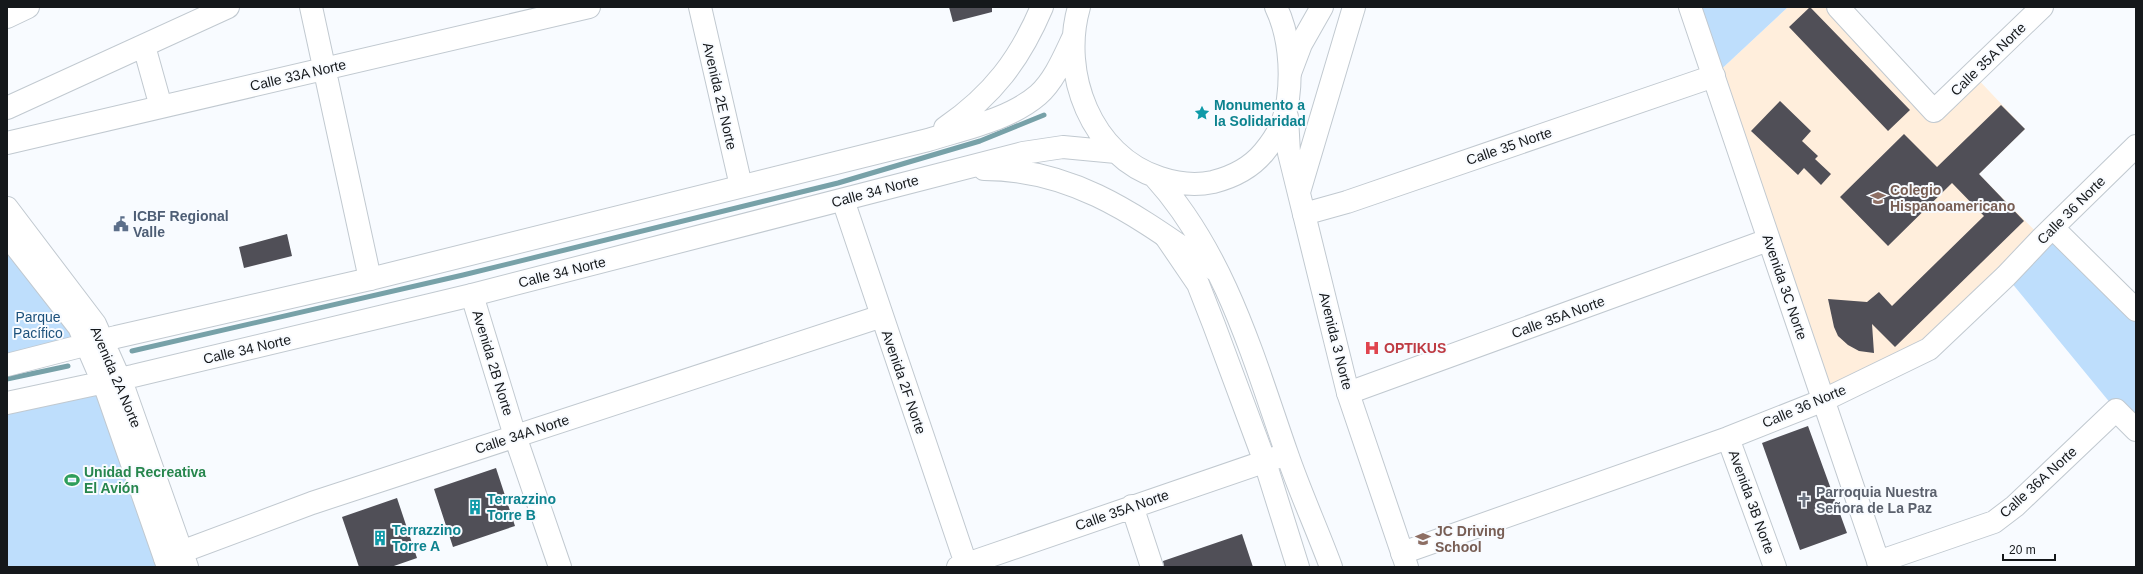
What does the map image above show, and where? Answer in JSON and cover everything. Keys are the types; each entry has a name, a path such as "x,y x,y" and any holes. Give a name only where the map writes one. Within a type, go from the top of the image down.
{"street":[{"path":"7,17 28,7"},
{"path":"7,108 228,7"},
{"path":"311,7 326,69 370,279"},
{"name":"Calle 33A Norte","path":"7,143 589,7"},
{"name":"Avenida 2E Norte","path":"700,7 741,186"},
{"path":"928,140 968,112 992,89 1020,52 1042,7"},
{"path":"1079,7 1073,38 1073,61 1079,90 1092,120 1116,152 1136,168 1176,183 1201,185 1230,178 1255,163 1277,136 1286,111 1290,73 1288,48 1280,15 1276,7"},
{"path":"1290,73 1300,44 1322,7"},
{"path":"1299,193 1354,7"},
{"name":"Avenida 3C Norte","path":"1690,7 1879,564"},
{"name":"Calle 35A Norte","path":"1838,7 1934,111 2042,7"},
{"path":"7,365 370,279 928,140 1002,117 1038,95 1063,60 1073,38"},
{"path":"144,46 161,107"},
{"name":"Calle 35 Norte","path":"1304,214 1355,199 1714,76"},
{"name":"Avenida 3 Norte","path":"1286,111 1289,153 1348,393 1405,560"},
{"name":"Calle 36 Norte","path":"1405,560 1728,438 1824,400 1929,349 2006,276 2136,146"},
{"name":"Calle 34 Norte","path":"7,403 472,295 1023,153 1063,147 1116,152"},
{"path":"957,169 1002,169 1047,176 1070,183 1130,212 1220,273"},
{"path":"1154,176 1170,194 1188,219 1220,273 1241,322 1287,454 1331,567"},
{"name":"Avenida 2F Norte","path":"843,200 882,316 962,566"},
{"name":"Avenida 2A Norte","path":"7,208 95,324 95,343"},
{"path":"2053,228 2136,310"},
{"name":"Avenida 2A Norte","path":"7,235 79,327 95,343 111,380 175,561"},
{"path":"1166,237 1198,284 1265,462 1298,567"},
{"name":"Calle 35A Norte","path":"1348,393 1768,240"},
{"name":"Avenida 2B Norte","path":"472,295 515,436 560,567"},
{"name":"Calle 34A Norte","path":"175,561 312,503 882,316"},
{"name":"Calle 36A Norte","path":"1879,564 1994,522 2015,506 2116,410 2136,430"},
{"name":"Avenida 3B Norte","path":"1728,438 1775,567"},
{"name":"Calle 35A Norte","path":"962,566 1132,506 1287,454"},
{"path":"1132,506 1152,567"}],"shaded area":[{"name":"Colegio Hispanoamericano","path":"1788,7 1838,7 1934,111 1973,74 2025,129 1979,174 2042,238 1929,349 1824,400 1714,76"}],"green space":[{"path":"1690,7 1788,7 1714,76"},
{"path":"2053,228 2136,310 2136,430 2116,410 2006,276"},
{"name":"Parque Pacífico","path":"7,235 87,345 7,365"},
{"name":"Unidad Recreativa El Avión","path":"102,382 168,567 7,567 7,403"}],"building":[{"path":"949,7 992,7 992,12 953,22"},
{"path":"1810,7 1910,110 1888,131 1789,27"},
{"path":"1780,101 1811,131 1802,141 1818,156 1815,159 1831,174 1821,185 1804,168 1798,175 1751,131"},
{"path":"2001,105 2025,129 1979,174 2024,221 1895,347 1872,324 1874,353 1859,351 1848,345 1838,336 1834,327 1828,299 1867,302 1879,292 1892,306 1984,216 1952,183 1888,246 1840,197 1904,134 1937,167"},
{"path":"287,234 292,256 244,268 239,247"},
{"path":"1808,426 1847,533 1800,550 1762,443"},
{"name":"Terrazzino Torre B","path":"496,468 515,526 453,547 434,489"},
{"name":"Terrazzino Torre A","path":"397,498 417,558 391,567 359,567 342,517"},
{"path":"1242,534 1253,567 1164,567 1163,561"}],"waterway":[{"path":"132,351 463,275 838,183 980,141 1044,115"},
{"path":"7,379 68,366"}],"place":[{"name":"Monumento a la Solidaridad","path":"1202,113"},
{"name":"Colegio Hispanoamericano","path":"1878,198"},
{"name":"ICBF Regional Valle","path":"121,224"},
{"name":"OPTIKUS","path":"1372,348"},
{"name":"Unidad Recreativa El Avión","path":"72,480"},
{"name":"Parroquia Nuestra Señora de La Paz","path":"1804,500"},
{"name":"Terrazzino Torre B","path":"475,507"},
{"name":"Terrazzino Torre A","path":"380,538"},
{"name":"JC Driving School","path":"1423,539"}]}
